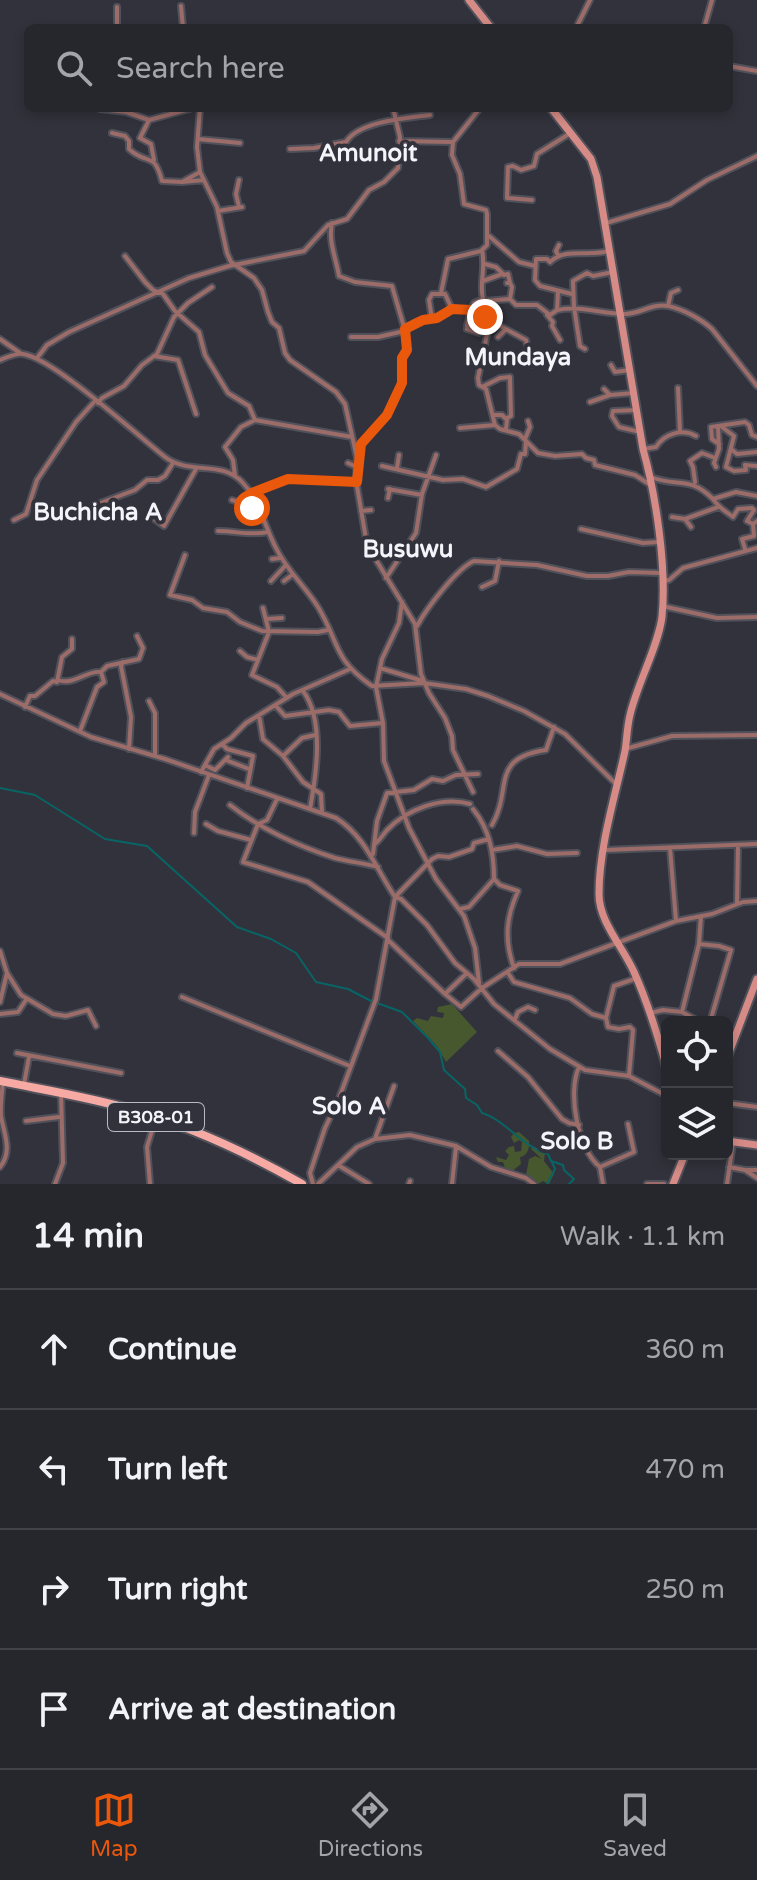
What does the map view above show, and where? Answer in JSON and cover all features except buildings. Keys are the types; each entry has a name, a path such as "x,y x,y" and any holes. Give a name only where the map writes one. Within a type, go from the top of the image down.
{"main road":[{"path":"469,0 488,24"},
{"path":"557,112 593,163 622,314 659,542 661,620 630,715 605,850 600,901 637,978 661,1049"},
{"path":"733,1032 757,979"},
{"name":"B308-01","path":"2,1082 156,1117 233,1148 302,1184"},
{"path":"733,1141 757,1145"},
{"path":"673,1184 683,1160"}],"street":[{"path":"578,24 590,0"},
{"path":"705,24 712,0"},
{"path":"181,6 183,24"},
{"path":"117,7 117,24"},
{"path":"733,67 757,71"},
{"path":"126,112 149,120 178,112"},
{"path":"200,112 200,172 218,211 227,253 231,262 254,278 262,290 268,312 279,328 285,353 290,360 336,392 345,404 357,465 367,545 416,628 419,665 424,682 445,718 452,736 453,750 473,792"},
{"path":"37,358 47,345 69,332 189,278 237,264 304,251 321,231 332,223 347,219 369,190 394,173 399,165 399,141 394,112"},
{"path":"441,293 448,259 482,250 487,245 486,210 464,204 460,174 452,155 453,142 477,112"},
{"path":"290,149 346,142 348,137 368,127 395,119 430,115"},
{"path":"149,120 140,138 151,144 162,181 182,182 200,172"},
{"path":"112,133 125,136 133,154 154,160"},
{"path":"532,200 507,198 508,167 523,170 534,166 537,154 571,133"},
{"path":"198,139 240,143"},
{"path":"399,141 453,142"},
{"path":"606,223 670,204 707,180 757,156"},
{"path":"168,185 204,180"},
{"path":"218,211 240,207 236,194 239,180"},
{"path":"332,223 331,244 338,258 339,276 355,282 392,286 405,329 407,350 402,358 400,390 380,425 361,444 357,465"},
{"path":"488,234 519,262 535,266"},
{"path":"558,255 559,245"},
{"path":"482,250 485,264 482,301"},
{"path":"572,294 540,286 536,282 536,259 550,262 558,255 591,255 611,251"},
{"path":"125,256 145,282 160,292 177,313 199,332 205,355 228,393 249,406 255,420"},
{"path":"485,264 496,267 502,274"},
{"path":"585,349 580,346 573,281 589,272 593,276 614,270"},
{"path":"483,281 508,274 508,283 512,287 510,299"},
{"path":"14,520 26,514 37,480 76,422 96,402 124,386 154,356 177,313 212,287"},
{"path":"668,306 671,293 678,290"},
{"path":"557,310 558,292"},
{"path":"432,319 431,295 446,295 452,309"},
{"path":"488,328 479,333 467,329 474,303 510,299 516,305 537,305 553,322 560,340"},
{"path":"547,315 574,307 582,311 622,314 668,306 704,322 724,342 757,386"},
{"path":"351,337 378,337 452,309 471,310 528,342 531,365"},
{"path":"484,386 479,385 478,378 490,320"},
{"path":"498,337 506,329"},
{"path":"0,339 68,378 173,463 196,469 218,468 235,476 252,493 280,558 314,602 341,658 376,687 424,682"},
{"path":"0,360 20,353"},
{"path":"154,356 178,360 196,414"},
{"path":"611,365 615,372 630,370"},
{"path":"484,386 485,383 510,377 511,416 493,415"},
{"path":"484,386 495,425"},
{"path":"678,388 680,432"},
{"path":"604,389 610,395"},
{"path":"590,402 610,395 634,393"},
{"path":"637,410 613,411 612,416 619,427 640,432"},
{"path":"505,417 506,430"},
{"path":"235,476 233,460 225,447 241,427 255,420 352,437"},
{"path":"382,466 428,477 463,479 486,487 517,469 521,454 525,454 530,427 528,421"},
{"path":"720,427 745,422 752,435 757,437"},
{"path":"460,428 495,425 519,434 538,453 564,457 582,454 594,460 595,465 651,481 695,483 718,507 733,517 738,509 754,510 747,521 755,522 754,536 742,539 745,549"},
{"path":"716,467 720,427"},
{"path":"720,427 734,436 726,467 734,471 746,470 745,465 757,466"},
{"path":"643,449 656,447 662,438 680,432 696,436"},
{"path":"731,449 737,454 757,452"},
{"path":"695,483 690,461 702,453 715,458"},
{"path":"397,468 399,455"},
{"path":"386,578 416,533 422,495 436,455"},
{"path":"82,510 135,490 147,480 158,480 165,476 173,463"},
{"path":"348,463 357,465"},
{"path":"153,518 164,526 196,469"},
{"path":"252,493 288,479 357,482"},
{"path":"388,498 389,489 422,495"},
{"path":"713,499 736,492 757,496"},
{"path":"232,500 257,508"},
{"path":"672,517 685,519 718,507"},
{"path":"361,511 371,510"},
{"path":"685,519 691,527"},
{"path":"581,529 643,543 659,542"},
{"path":"218,531 242,535 268,532"},
{"path":"416,628 436,599 469,563 499,561 537,565 576,575 608,576 629,572 669,580 679,569 757,548"},
{"path":"185,555 170,595 192,600 203,608 227,612 253,628 269,632 328,630"},
{"path":"272,559 280,558"},
{"path":"482,587 495,581 499,561"},
{"path":"271,581 285,566"},
{"path":"284,581 292,575"},
{"path":"402,602 399,623 389,641 376,687 383,723 384,761 404,816 436,879 460,909 475,948 480,987"},
{"path":"662,606 717,618 757,617"},
{"path":"263,608 269,632 252,675 277,687 287,698"},
{"path":"275,619 278,612"},
{"path":"266,619 282,618"},
{"path":"58,680 66,682 101,672 107,666 136,660 143,648 137,636"},
{"path":"25,707 30,696 35,696 58,680 62,657 72,649 72,639"},
{"path":"240,651 258,660"},
{"path":"123,662 121,666 131,717 129,749"},
{"path":"192,768 259,715 302,690 351,668"},
{"path":"380,668 424,682 479,692 524,711 565,734 616,784"},
{"path":"80,731 97,687 104,682 101,672"},
{"path":"302,690 306,693 312,712 318,753 310,809"},
{"path":"88,692 92,698"},
{"path":"0,694 80,731 322,813 345,824 373,857 395,897 401,899 427,925 450,957 502,1011 550,1049 579,1067 595,1073 629,1076 661,1093"},
{"path":"149,701 155,713 155,756"},
{"path":"276,706 285,716 339,712 350,726 383,723"},
{"path":"259,715 263,739 283,756 303,782 322,796 322,813"},
{"path":"492,825 504,791 507,770 516,759 546,750 554,727"},
{"path":"283,756 293,750 302,738 315,735"},
{"path":"625,749 672,736 757,735"},
{"path":"221,744 227,749 253,756 247,788"},
{"path":"201,772 209,756"},
{"path":"206,764 215,770 227,758 249,769"},
{"path":"194,833 195,812 210,775 206,764"},
{"path":"373,857 377,821 387,793 414,790 432,779 443,781 465,774 478,774"},
{"path":"277,799 267,820 259,823 243,862 308,882 388,939 460,1007 480,987 521,964 560,964 676,921 757,901"},
{"path":"374,845 413,811 445,801 472,807 489,839 495,883"},
{"path":"230,805 321,853 378,867"},
{"path":"206,824 218,831 251,840"},
{"path":"489,839 474,843 472,849 449,857 438,856 395,897 376,999 310,1179 316,1184 357,1147 375,1139 410,1135 456,1146 491,1167 526,1178 534,1184"},
{"path":"605,850 757,843"},
{"path":"737,904 738,845"},
{"path":"492,850 517,846 547,854 577,853"},
{"path":"670,848 676,921"},
{"path":"460,909 469,907 495,883"},
{"path":"495,883 518,892 508,918 508,947 514,968"},
{"path":"682,1012 699,944 701,916"},
{"path":"699,944 731,950 712,1016"},
{"path":"0,951 7,973 26,1000 56,1015 66,1016 88,1010 96,1026"},
{"path":"0,1002 7,973"},
{"path":"445,994 467,973"},
{"path":"508,973 514,982 570,998 586,1010 606,1018"},
{"path":"629,1076 633,1030 630,1027 608,1027 606,1018 612,989 619,983 637,978"},
{"path":"182,997 350,1066"},
{"path":"0,1014 18,1012 26,1000"},
{"path":"515,1019 518,1012 528,1007 535,1010"},
{"path":"650,1013 663,1010 689,1016"},
{"path":"498,1051 528,1077 562,1119 579,1125"},
{"path":"17,1053 121,1073"},
{"path":"24,1086 29,1056"},
{"path":"579,1067 572,1097 591,1160 600,1167 603,1184"},
{"path":"0,1167 5,1160 7,1145 5,1127 1,1121 2,1082"},
{"path":"375,1139 394,1086"},
{"path":"55,1184 63,1163 61,1093"},
{"path":"733,1104 757,1107"},
{"path":"26,1121 60,1117"},
{"path":"150,1184 147,1147 156,1117"},
{"path":"600,1167 633,1152 628,1124"},
{"path":"452,1184 456,1146"},
{"path":"727,1184 729,1160"},
{"path":"338,1165 369,1184"},
{"path":"729,1167 757,1170"},
{"path":"745,1170 757,1178"},
{"path":"647,1184 664,1184"}],"green space":[{"path":"452,1004 477,1032 446,1062 436,1045 413,1021 417,1018 428,1021 431,1016 443,1018 444,1013 437,1012 438,1007"},
{"path":"519,1132 529,1141 529,1146 520,1157 521,1164 511,1172 496,1157 506,1160 509,1155 505,1151 509,1147 514,1146 515,1152 521,1151 522,1142 514,1143 511,1137"},
{"path":"533,1146 545,1153 544,1161 554,1174 549,1184 543,1181 538,1184 526,1175 529,1159 535,1156 542,1159 531,1149"}],"waterway":[{"path":"0,788 35,795 105,839 147,846 237,927 271,939 296,953 316,982 348,989 373,1002"},
{"path":"377,1003 402,1012 440,1052 444,1070 465,1089 466,1098 477,1105 482,1113 548,1154 551,1161 563,1165 574,1179 569,1184"},
{"path":"348,1159 354,1152"},
{"path":"547,1184 555,1169 552,1162"}],"district":[{"name":"Amunoit","path":"368,153"},
{"name":"Mundaya","path":"518,357"},
{"name":"Buchicha A","path":"98,512"},
{"name":"Busuwu","path":"408,549"},
{"name":"Solo A","path":"349,1106"},
{"name":"Solo B","path":"577,1141"}],"route":[{"path":"252,508 257,508 252,493 288,479 357,482 361,444 380,425 400,390 402,358 407,350 405,329 414,323 437,318 452,309 471,310 485,317"}]}
